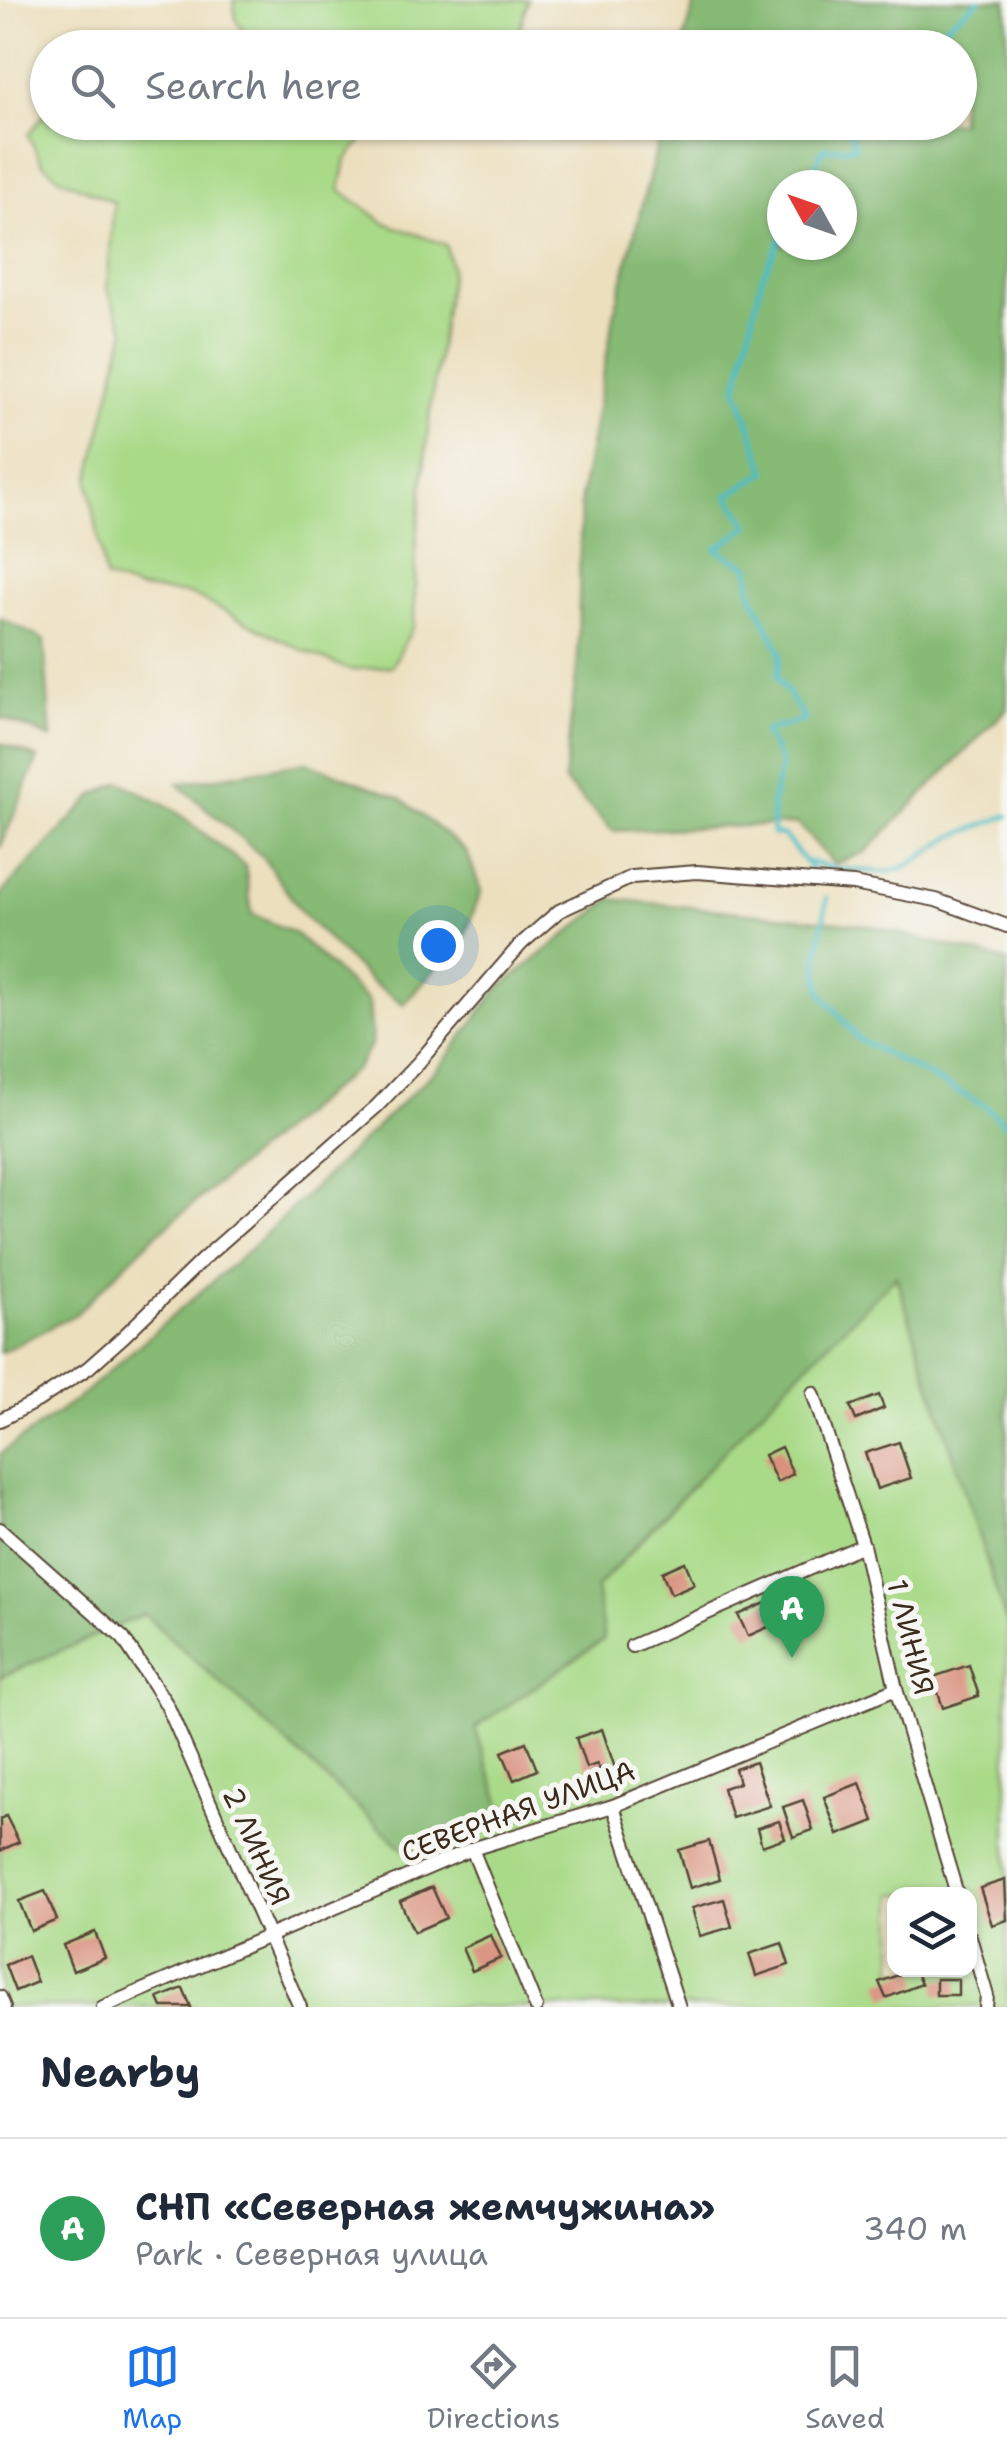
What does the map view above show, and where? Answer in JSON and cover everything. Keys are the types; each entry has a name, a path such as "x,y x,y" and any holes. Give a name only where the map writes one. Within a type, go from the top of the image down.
{"street":[{"path":"0,1420 88,1368 124,1336 202,1260 376,1106 520,944 559,912 632,878 697,872 853,884 936,900 1007,926"},
{"name":"1 ЛИНИЯ","path":"813,1394 863,1545 896,1689 955,1887"},
{"name":"2 ЛИНИЯ","path":"0,1529 123,1638 167,1706 300,2007"},
{"path":"632,1646 863,1545"},
{"name":"СЕВЕРНАЯ УЛИЦА","path":"103,2007 472,1850 613,1806 896,1689"},
{"path":"613,1806 679,2007"},
{"path":"472,1850 536,2007"},
{"path":"977,1962 987,1996 986,2007"},
{"path":"0,1997 4,2007"}],"green space":[{"path":"233,0 528,0 519,30 243,30"},
{"path":"696,0 1007,0 1007,709 866,852 834,864 798,824 613,831 564,781 578,659 581,496 615,310 659,140 977,140 977,30 687,30"},
{"path":"30,140 362,140 346,160 340,190 385,223 446,245 451,269 430,411 416,546 414,625 392,666 350,670 190,594 138,589 105,578 89,481 125,330 107,289 114,202 60,178 42,163"},
{"path":"0,618 44,640 51,738 0,717"},
{"path":"0,743 38,758 0,848"},
{"path":"306,762 400,798 467,852 481,891 465,935 404,1004 370,981 302,913 262,856 178,784"},
{"path":"121,782 174,810 245,866 252,914 296,934 369,1002 372,1043 357,1068 153,1237 76,1314 0,1353 0,895 94,795"},
{"path":"611,899 867,925 1007,961 1007,1624 896,1276 784,1387 596,1588 604,1639 475,1728 504,1814 406,1851 144,1614 0,1677 0,1454 76,1400 251,1248 442,1064 498,989"},
{"path":"896,1275 1007,1624 1007,2007 0,2007 0,1677 144,1614 405,1850 504,1814 475,1728 603,1639 596,1589 784,1387"}],"building":[{"path":"879,1395 884,1408 856,1420 850,1406"},
{"path":"899,1442 911,1478 877,1489 865,1453"},
{"path":"781,1447 793,1474 777,1482 764,1455"},
{"path":"685,1562 694,1584 671,1594 662,1572"},
{"path":"775,1599 784,1620 748,1636 738,1615"},
{"path":"969,1665 979,1696 943,1708 933,1677"},
{"path":"602,1729 616,1771 608,1773 606,1766 586,1768 576,1738"},
{"path":"526,1742 537,1770 514,1780 502,1752"},
{"path":"755,1762 770,1806 732,1818 723,1788 739,1783 735,1769"},
{"path":"860,1783 874,1821 838,1835 824,1797"},
{"path":"803,1800 813,1830 793,1837 783,1807"},
{"path":"6,1816 19,1842 0,1851 0,1819"},
{"path":"779,1821 785,1838 762,1846 757,1828"},
{"path":"709,1841 720,1879 690,1888 679,1850"},
{"path":"1005,1880 1007,1920 992,1925 980,1888"},
{"path":"432,1887 446,1918 414,1932 400,1901"},
{"path":"45,1891 57,1920 31,1931 19,1901"},
{"path":"724,1899 732,1927 700,1936 692,1908"},
{"path":"95,1932 105,1958 73,1971 63,1945"},
{"path":"491,1935 501,1958 472,1971 462,1948"},
{"path":"782,1943 789,1965 756,1976 749,1954"},
{"path":"27,1956 37,1982 15,1991 5,1965"},
{"path":"893,1977 918,1977 921,1984 886,1998 879,1982"},
{"path":"936,1979 958,1979 958,1995 936,1995"},
{"path":"183,1988 191,2007 162,2007 158,1998"}],"waterway":[{"path":"940,30 979,0"},
{"path":"814,170 823,149 855,147 853,140"},
{"path":"770,260 762,277 737,388 766,472 728,495 749,526 716,549 749,567 751,592 781,653 777,677 805,720 764,731 781,763 772,803 773,834 784,836 812,870"},
{"path":"809,862 835,869 887,872 905,867 954,836 1007,816"},
{"path":"827,898 817,960 821,992 858,1039 985,1106 1007,1125"}],"place":[{"name":"СНП «Северная жемчужина»","path":"792,1658"}]}
